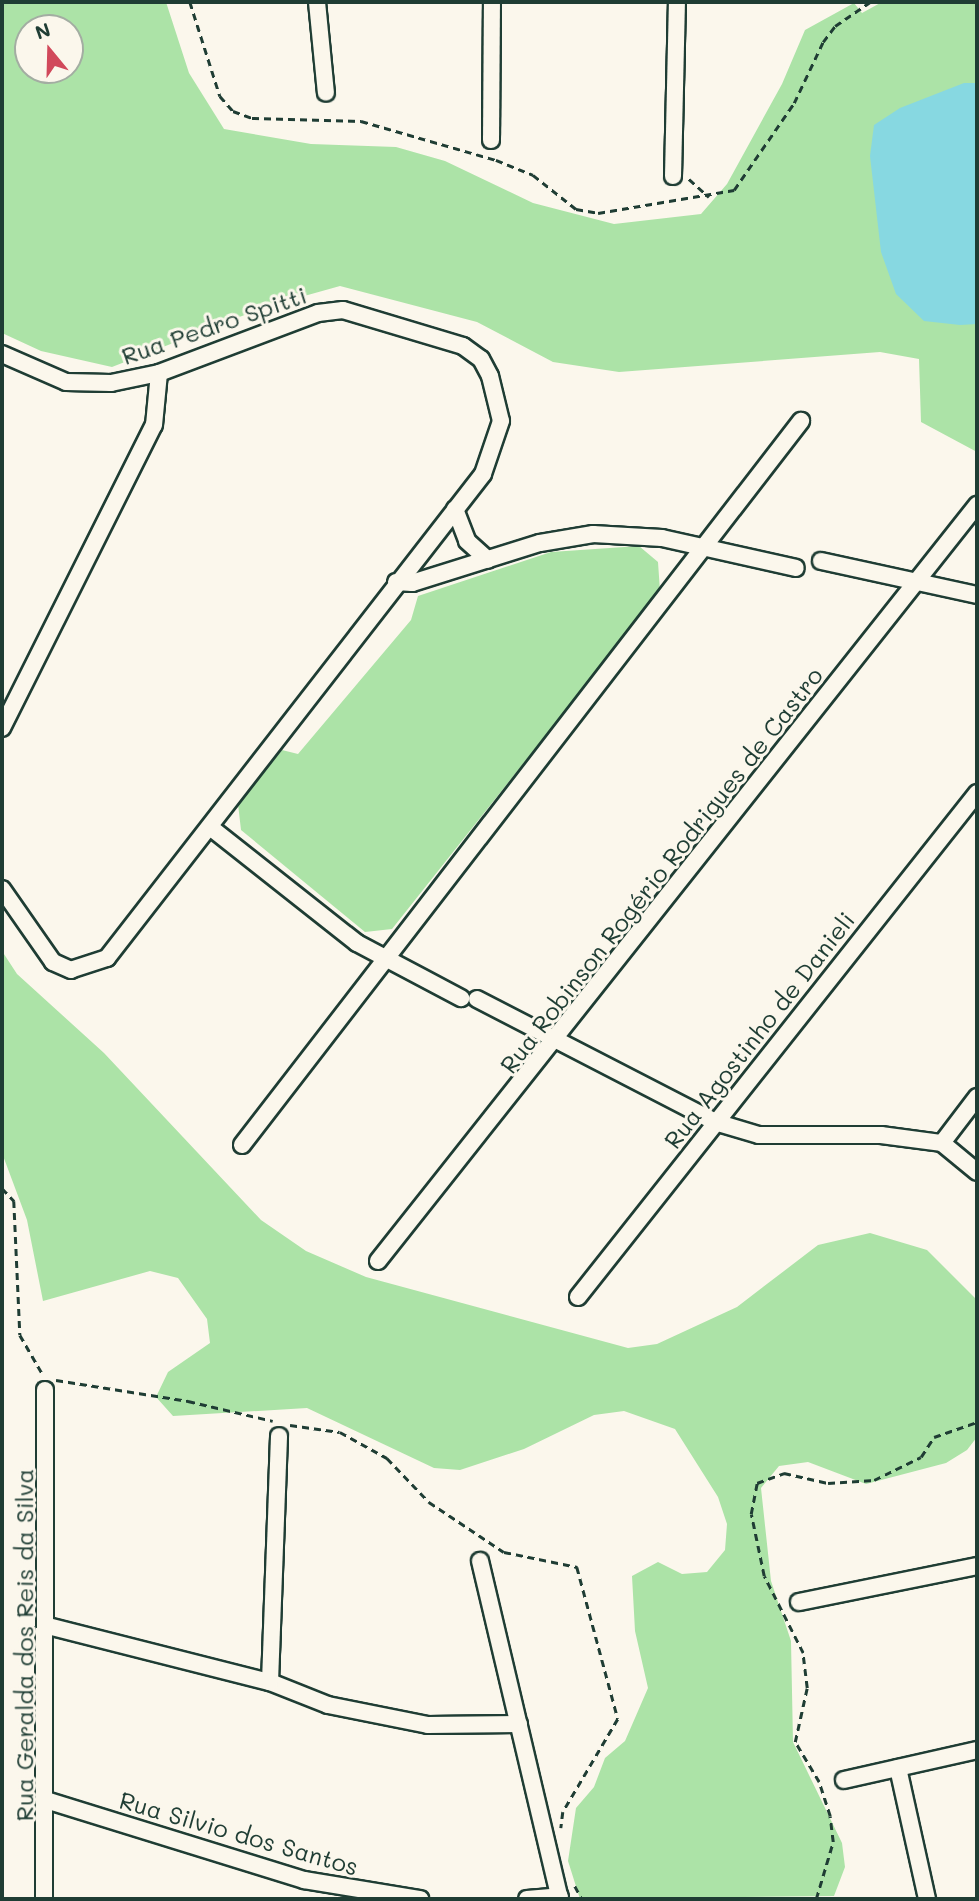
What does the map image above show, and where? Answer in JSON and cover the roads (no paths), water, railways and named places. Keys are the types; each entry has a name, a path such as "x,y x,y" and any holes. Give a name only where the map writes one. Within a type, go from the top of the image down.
{"street":[{"path":"317,2 326,93"},
{"path":"491,140 492,2"},
{"path":"673,176 677,2"},
{"name":"Rua Pedro Spitti","path":"2,354 66,382 111,383 159,373 318,313 343,310 463,346 481,359 491,376 500,421 483,474 396,582 107,958 90,968 71,970 53,962 2,888"},
{"path":"2,727 154,425 159,373"},
{"path":"242,1145 801,421"},
{"name":"Rua Robinson Rogério Rodrigues de Castro","path":"378,1261 977,505"},
{"path":"455,509 467,541 488,561"},
{"path":"396,582 412,583 488,561 540,542 593,534 641,535 796,568"},
{"path":"821,561 920,579 977,595"},
{"name":"Rua Agostinho de Danieli","path":"578,1297 977,793"},
{"path":"210,827 383,961 556,1039 715,1122 759,1135 881,1135 942,1143 977,1172"},
{"path":"942,1143 977,1097"},
{"name":"Rua Geralda dos Reis da Silva","path":"44,1899 48,1801 45,1390"},
{"path":"270,1682 279,1436"},
{"path":"480,1561 560,1898 527,1899"},
{"path":"799,1602 977,1566"},
{"path":"48,1626 270,1682 328,1705 428,1725 519,1724"},
{"path":"844,1780 977,1750"},
{"path":"898,1768 927,1899"},
{"name":"Rua Silvio dos Santos","path":"48,1801 304,1880 420,1899"}],"water":[{"path":"964,83 977,83 977,324 960,325 924,321 896,294 881,252 870,156 874,125 900,108"}]}
